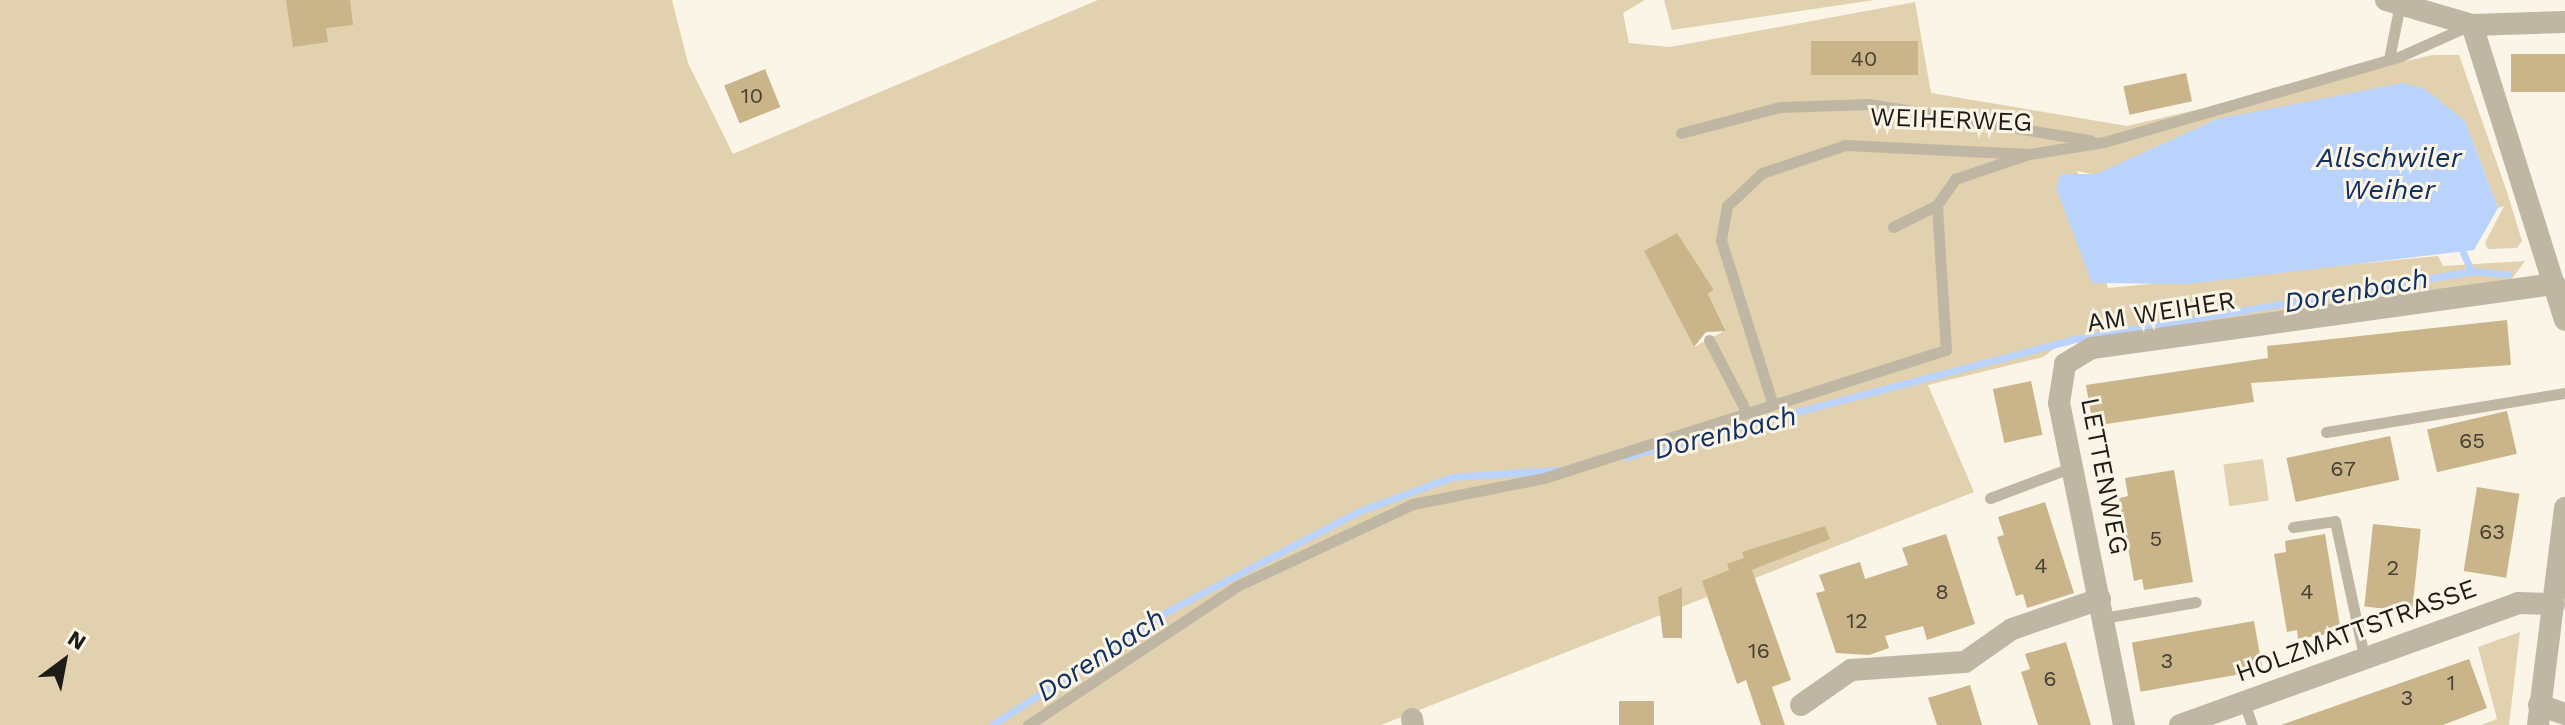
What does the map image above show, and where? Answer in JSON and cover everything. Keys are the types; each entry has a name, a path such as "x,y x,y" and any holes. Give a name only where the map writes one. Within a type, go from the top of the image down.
{"street":[{"path":"2409,4 2472,25 2565,22"},
{"path":"2472,25 2565,320"},
{"name":"AM WEIHER","path":"2065,364 2092,348 2555,284"},
{"name":"LETTENWEG","path":"2065,364 2059,403 2124,725"},
{"path":"2565,508 2561,575 2554,604 2539,715 2565,714"},
{"name":"HOLZMATTSTRASSE","path":"2180,725 2364,656 2518,603 2554,604"},
{"path":"1801,705 1851,670 1965,662 2012,629 2101,608"}],"lane":[{"path":"2389,59 2409,4"},
{"name":"WEIHERWEG","path":"1772,402 1721,240 1735,196 1762,173 1845,145 2029,154 2104,142 2389,59 2472,25"},
{"path":"1681,133 1780,107 1869,104 2104,142"},
{"path":"1893,227 1937,205 1955,179 2029,154"},
{"path":"1028,725 1237,586 1413,504 1557,475 1579,464 1946,350 1937,205"},
{"path":"1709,340 1747,413"},
{"path":"2326,432 2565,393"},
{"path":"1990,498 2073,466"},
{"path":"2293,527 2335,521 2364,656"},
{"path":"2101,608 2196,602"},
{"path":"2243,701 2252,725"}],"shaded area":[{"path":"0,0 672,0 688,63 733,154 1098,0 1645,0 1623,13 1629,43 1670,47 1915,2 1931,93 2127,126 2432,55 2459,55 2522,241 2517,248 2488,249 2485,243 2504,206 2498,208 2465,121 2217,119 2096,175 2077,171 2108,288 2438,256 2443,266 2525,261 2509,283 2059,345 2043,357 1928,385 1974,492 1381,725 0,725","holes":["1677,234 1714,290 1708,294 1726,330 1694,347 1644,251"]},
{"path":"1664,0 1874,0 1672,30"},
{"path":"2263,459 2269,501 2229,506 2223,465"},
{"path":"2520,632 2509,725 2481,725 2497,719 2478,647"}],"water":[{"name":"Allschwiler Weiher","path":"2403,83 2425,89 2465,121 2498,208 2474,250 2187,284 2092,283 2056,188 2061,174 2096,174 2217,119"}],"building":[{"path":"286,0 350,0 353,25 326,28 328,42 293,47"},
{"path":"1811,41 1918,41 1918,75 1811,75"},
{"path":"2511,54 2565,54 2565,92 2511,92"},
{"path":"765,69 780,107 740,123 724,85"},
{"path":"2186,73 2192,101 2129,115 2123,86"},
{"path":"1677,233 1714,290 1708,294 1726,331 1706,332 1694,347 1644,251"},
{"path":"2507,320 2511,365 2251,383 2254,402 2093,426 2086,385 2268,358 2267,346"},
{"path":"2031,381 2042,435 2004,443 1993,389"},
{"path":"2507,411 2517,454 2437,472 2427,429"},
{"path":"2390,436 2399,480 2296,502 2286,458"},
{"path":"2174,470 2193,582 2144,590 2142,579 2134,581 2119,498 2128,496 2125,478"},
{"path":"2477,487 2519,494 2506,578 2464,571"},
{"path":"2045,502 2074,593 2027,608 2023,594 2016,596 1997,537 2004,535 1998,517"},
{"path":"2373,524 2421,529 2412,612 2364,607"},
{"path":"1825,526 1830,539 1752,570 1791,680 1772,687 1785,725 1761,725 1746,680 1737,684 1702,581 1729,570 1727,564 1744,558 1742,552"},
{"path":"1946,534 1975,624 1927,640 1923,626 1885,636 1889,648 1869,655 1836,653 1816,593 1825,591 1819,575 1860,562 1865,579 1908,565 1902,548"},
{"path":"2325,534 2341,632 2298,639 2297,630 2287,632 2274,554 2286,552 2285,541"},
{"path":"1682,587 1682,638 1663,638 1658,597"},
{"path":"2254,621 2263,670 2141,692 2132,643"},
{"path":"2066,642 2091,725 2038,725 2021,672 2030,669 2025,654"},
{"path":"2469,659 2487,708 2443,725 2281,725"},
{"path":"1970,685 1982,725 1937,725 1928,698"},
{"path":"1619,701 1654,701 1654,725 1619,725"}],"waterway":[{"path":"2463,252 2471,271"},
{"name":"Dorenbach","path":"1625,457 2075,339 2471,271 2508,274"},
{"name":"Dorenbach","path":"992,725 1168,611 1357,512 1452,477 1558,470"}]}
